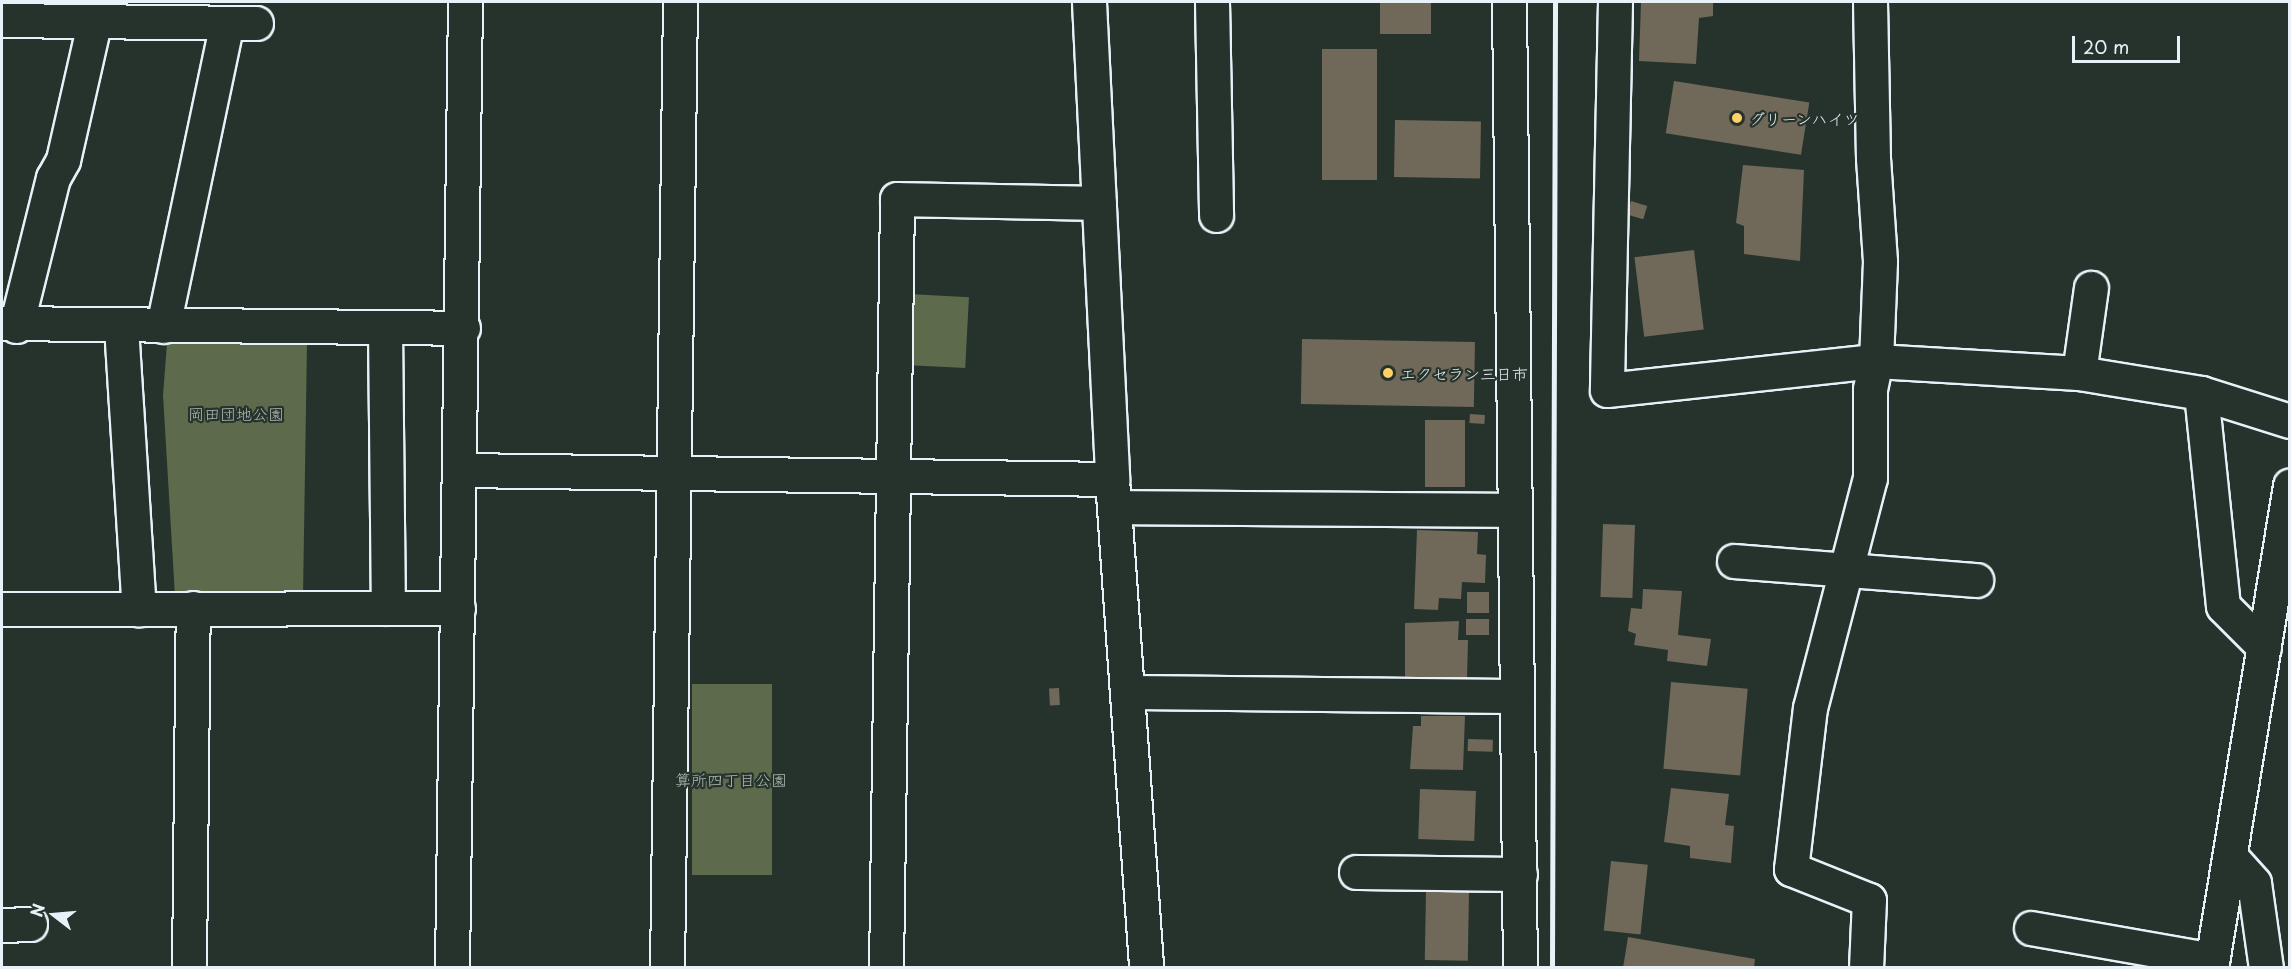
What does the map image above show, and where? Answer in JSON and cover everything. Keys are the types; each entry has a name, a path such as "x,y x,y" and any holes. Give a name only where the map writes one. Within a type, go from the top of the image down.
{"street":[{"path":"452,968 463,328 465,2"},
{"path":"667,968 680,2"},
{"path":"1089,2 1114,493 1146,968"},
{"path":"1212,2 1216,215"},
{"path":"1509,2 1512,510 1520,968"},
{"path":"1615,2 1607,390 1876,361 2079,373 2201,393 2289,421"},
{"path":"1866,968 1869,900 1791,869 1810,708 1870,478 1870,389 1876,361 1880,261 1872,158 1870,2"},
{"path":"2,20 41,12 94,23 241,24 163,326"},
{"path":"94,23 63,160 53,178 9,325 463,328"},
{"path":"886,968 897,200 1099,203"},
{"path":"2079,373 2091,288"},
{"path":"121,326 139,609"},
{"path":"385,328 388,608"},
{"path":"2201,393 2223,606 2264,647"},
{"path":"461,470 893,475 1114,493 1512,510"},
{"path":"2031,928 2211,964 2289,485"},
{"path":"1734,561 1847,567 1976,580"},
{"path":"189,968 193,608"},
{"path":"2,609 458,608"},
{"path":"1128,692 1517,696"},
{"path":"2230,856 2254,883 2266,968"},
{"path":"1356,872 1520,874"}],"green space":[{"path":"909,294 969,297 965,368 905,365"},
{"name":"岡田団地公園","path":"307,342 303,597 175,596 163,395 167,344"},
{"name":"算所四丁目公園","path":"692,684 772,684 772,875 692,875"}],"building":[{"path":"1380,2 1431,2 1431,34 1380,34"},
{"path":"1641,2 1713,2 1713,16 1699,18 1696,64 1639,61"},
{"path":"1322,49 1377,49 1377,180 1322,180"},
{"name":"グリーンハイツ","path":"1674,81 1809,102 1801,155 1666,133"},
{"path":"1395,120 1481,122 1480,178 1394,177"},
{"path":"1743,165 1804,170 1800,261 1744,254 1744,226 1736,223"},
{"path":"1631,201 1647,206 1643,219 1627,214"},
{"path":"1694,250 1704,329 1644,337 1634,257"},
{"name":"エクセラン三日市","path":"1302,339 1475,342 1474,407 1301,404"},
{"path":"1470,414 1485,415 1484,424 1469,423"},
{"path":"1425,420 1465,420 1465,487 1425,487"},
{"path":"1603,524 1635,525 1632,598 1600,597"},
{"path":"1417,530 1478,532 1477,554 1486,555 1485,583 1462,582 1461,599 1439,598 1438,610 1414,609"},
{"path":"1643,589 1682,591 1678,635 1711,639 1707,666 1667,661 1668,650 1634,645 1636,634 1628,631 1631,608 1642,609"},
{"path":"1467,592 1489,592 1489,613 1467,613"},
{"path":"1466,619 1489,619 1489,635 1466,635"},
{"path":"1459,621 1458,640 1468,640 1467,679 1405,677 1405,623"},
{"path":"1671,682 1748,689 1740,775 1663,769"},
{"path":"1059,688 1060,705 1050,706 1049,689"},
{"path":"1421,716 1465,716 1463,770 1410,769 1413,726 1421,726"},
{"path":"1468,739 1493,740 1493,752 1468,751"},
{"path":"1671,788 1729,794 1725,825 1734,826 1731,863 1690,858 1690,846 1664,842"},
{"path":"1420,789 1476,791 1474,841 1418,839"},
{"path":"1611,861 1648,865 1640,934 1604,931"},
{"path":"1426,891 1469,892 1468,961 1425,960"},
{"path":"1628,937 1755,959 1754,968 1623,968"}],"railway":[{"path":"1552,968 1555,2"}],"place":[{"name":"グリーンハイツ","path":"1737,118"},
{"name":"エクセラン三日市","path":"1388,373"}]}
